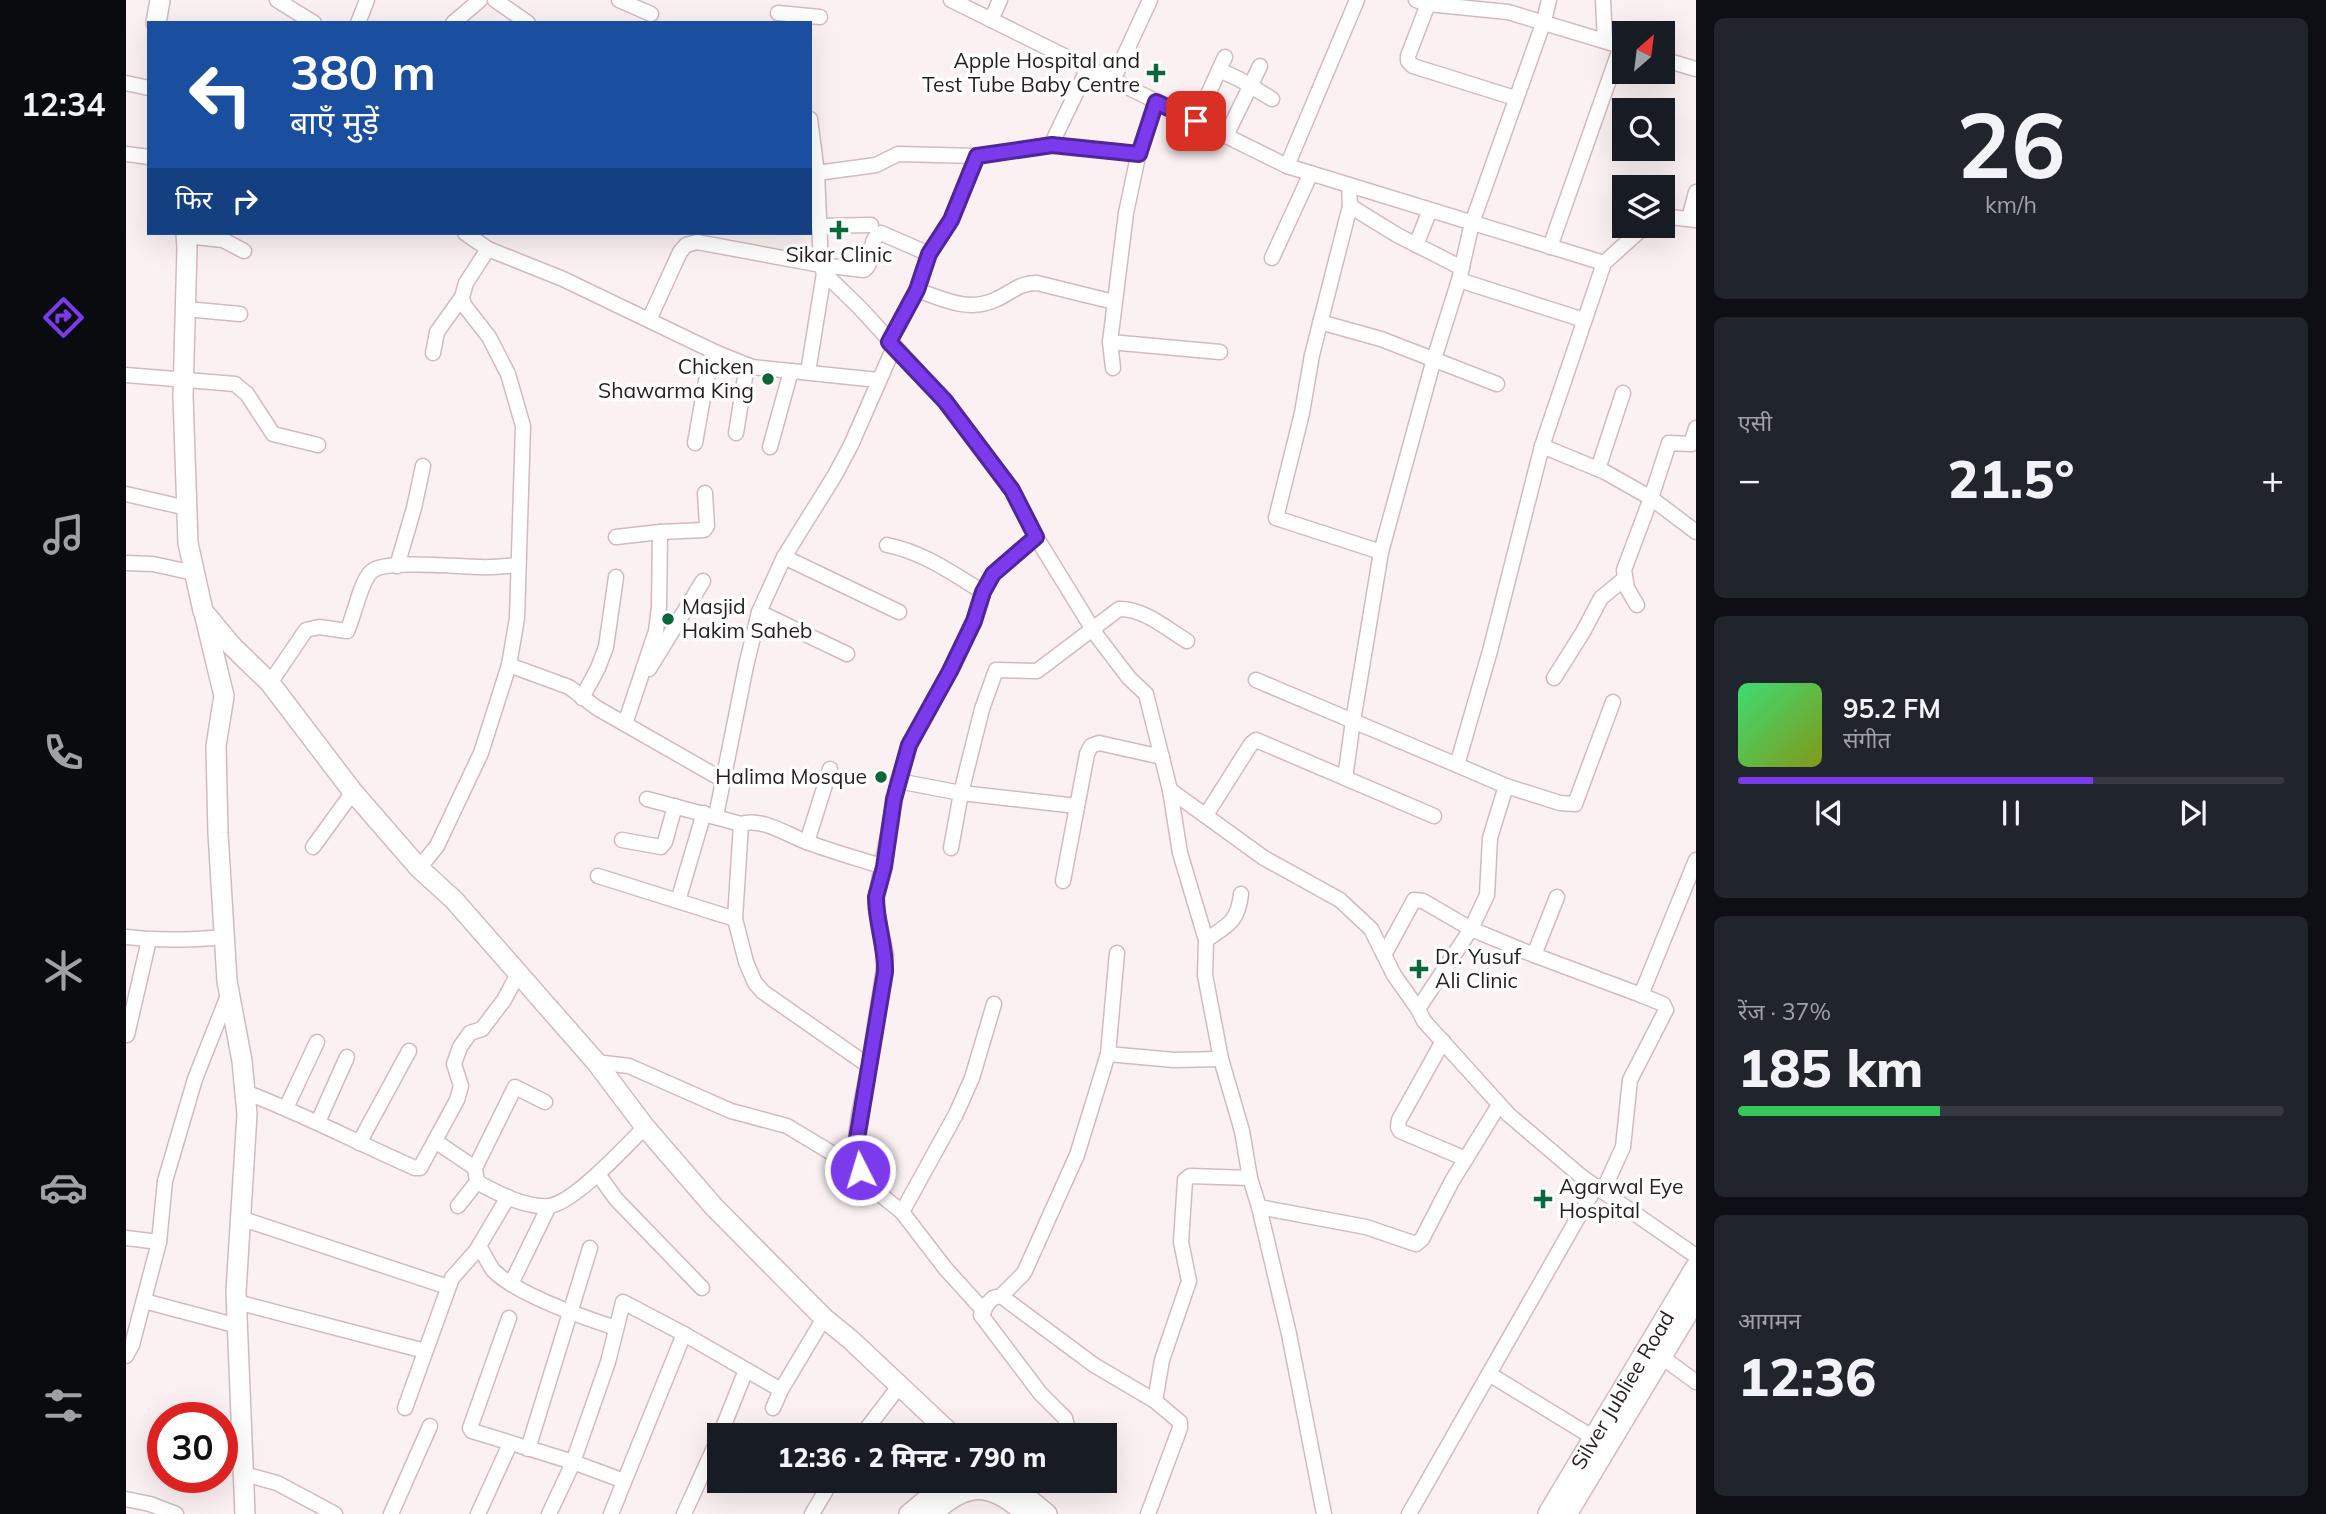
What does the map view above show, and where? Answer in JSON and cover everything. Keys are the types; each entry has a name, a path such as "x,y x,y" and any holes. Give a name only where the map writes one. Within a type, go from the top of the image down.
{"main road":[{"name":"Silver Jubliee Road","path":"1549,1514 1594,1438 1655,1351 1696,1268"},
{"path":"1566,1514 1655,1351 1696,1298"}],"street":[{"path":"156,21 160,0"},
{"path":"359,21 367,0"},
{"path":"455,21 480,0"},
{"path":"495,0 525,21"},
{"path":"619,0 650,18 659,0"},
{"path":"951,0 1287,166 1604,263"},
{"path":"992,20 1000,0"},
{"path":"1113,80 1150,0"},
{"path":"1287,166 1357,0"},
{"path":"1345,778 1381,552 1434,359 1461,274 1472,223 1544,21 1549,0"},
{"path":"1603,0 1605,41"},
{"path":"286,2 311,21"},
{"path":"1515,98 1413,66 1408,61 1422,2 1508,12 1612,43"},
{"path":"778,12 820,17"},
{"path":"1675,62 1696,69"},
{"path":"1196,121 1222,64 1272,99"},
{"path":"1226,136 1260,66"},
{"path":"1051,145 1088,68"},
{"path":"1550,247 1612,77"},
{"path":"126,83 147,88"},
{"path":"1114,368 1110,342 1126,213 1139,154 1156,102"},
{"path":"808,372 822,269 817,173 812,134"},
{"path":"817,173 876,165 898,154 977,156 1051,145 1139,154"},
{"path":"126,154 147,157"},
{"path":"678,901 723,780 760,612 785,557 851,445 891,344 917,290 929,254 951,220 977,156"},
{"path":"1272,258 1311,173"},
{"path":"1349,185 1350,206 1312,355 1302,413 1276,519 1381,552"},
{"path":"1675,218 1693,220 1696,192"},
{"path":"1350,206 1461,274 1584,320"},
{"path":"1416,245 1430,210"},
{"path":"819,226 871,225"},
{"path":"649,320 680,252 686,245 697,242 822,269 867,270 873,239 881,233 929,254"},
{"path":"186,235 183,380 188,542 224,696 216,746 218,834 229,992 247,1114 237,1302 245,1514"},
{"path":"192,235 223,240 244,251"},
{"path":"468,235 488,248 747,365 877,380"},
{"path":"1457,765 1490,651 1542,446 1604,263 1632,238"},
{"path":"433,353 437,331 462,297 466,283 488,248"},
{"path":"822,269 945,401 1012,490 1036,537 1093,629 1129,678 1146,694 1170,790 1180,853 1206,940 1205,975 1221,1059 1242,1131 1250,1178 1289,1334 1324,1514"},
{"path":"917,290 965,306 994,300 1025,283 1037,283 1114,302"},
{"path":"419,868 437,846 481,753 509,665 517,618 523,426 508,374 489,337 464,305 462,297"},
{"path":"186,309 240,314"},
{"path":"1320,322 1381,339 1497,384"},
{"path":"1110,342 1220,352"},
{"path":"695,443 706,381 717,353"},
{"path":"736,433 747,365"},
{"path":"770,447 791,371"},
{"path":"126,375 235,384 247,394 273,434 318,446"},
{"path":"1598,469 1623,393"},
{"path":"1637,605 1624,579 1627,557 1651,498 1669,443 1691,444 1696,428"},
{"path":"1542,446 1598,469 1651,498 1696,533"},
{"path":"397,566 423,466"},
{"path":"616,537 706,529 705,493"},
{"path":"126,495 187,508"},
{"path":"625,724 641,681 658,617 660,532"},
{"path":"860,1170 856,1145 885,972 886,955 876,908 898,781 909,745 974,621 983,592 993,574 1036,537"},
{"path":"887,545 909,549 983,592"},
{"path":"785,557 899,612"},
{"path":"126,563 153,564 194,573"},
{"path":"270,683 306,630 319,627 347,631 366,578 374,569 397,566 518,565"},
{"path":"582,698 606,647 616,577"},
{"path":"1554,678 1601,598 1624,579"},
{"path":"641,681 703,581"},
{"path":"951,848 961,793 982,709 996,670 1037,671 1119,609 1129,609 1187,641"},
{"path":"203,611 232,646 270,683 353,792 419,868 454,900 596,1062 645,1127 715,1207 824,1318 940,1423"},
{"path":"760,612 847,653"},
{"path":"509,665 564,684 625,724 723,780"},
{"path":"1256,680 1506,786 1560,803 1575,804 1613,702"},
{"path":"1206,815 1256,740 1434,816"},
{"path":"1063,881 1087,754 1091,746 1099,743 1162,757"},
{"path":"807,842 830,769"},
{"path":"898,781 961,793 1077,806"},
{"path":"1418,1009 1471,929 1487,895 1490,838 1506,786"},
{"path":"1170,790 1264,858 1340,900 1371,929 1394,975 1418,1009 1423,1021 1499,1105 1600,1189 1696,1256"},
{"path":"313,847 353,792"},
{"path":"647,799 741,824 749,822 783,830 807,842 884,867"},
{"path":"622,840 661,847 665,842 675,806"},
{"path":"741,824 735,919 746,962 755,983 763,992 869,1066"},
{"path":"1641,995 1696,860"},
{"path":"598,876 735,919"},
{"path":"1206,940 1235,919 1241,894"},
{"path":"1534,956 1557,897"},
{"path":"1384,955 1415,900 1423,901 1471,929 1534,956 1663,1004 1667,1010 1630,1080 1623,1147 1409,1514"},
{"path":"126,937 149,940 225,937"},
{"path":"127,1035 149,940"},
{"path":"1066,1423 1065,1418 1040,1393 981,1315 993,1298 1002,1296 1024,1273 1064,1186 1090,1118 1108,1054 1117,953"},
{"path":"245,1092 420,1168 457,1100 461,1086 454,1064 460,1047 470,1032 482,1029 504,1000 518,974"},
{"path":"126,1356 159,1242 165,1181 195,1079 229,992"},
{"path":"902,1212 956,1114 972,1077 994,1004"},
{"path":"1443,1041 1398,1127 1400,1131 1466,1159"},
{"path":"286,1108 317,1042"},
{"path":"359,1143 409,1051"},
{"path":"1108,1054 1174,1060 1221,1059"},
{"path":"318,1122 347,1057"},
{"path":"596,1062 629,1066 731,1111 780,1123 860,1170 875,1190 902,1212 945,1268 984,1311"},
{"path":"458,1206 476,1175 515,1087 545,1102"},
{"path":"1259,1207 1366,1227 1416,1244 1422,1239 1499,1105"},
{"path":"435,1141 508,1198 549,1206 598,1174 645,1127"},
{"path":"598,1174 616,1199 702,1289"},
{"path":"1155,1401 1162,1360 1189,1281 1181,1242 1184,1182 1190,1176 1250,1178"},
{"path":"405,1408 448,1287 455,1273 479,1246 508,1198"},
{"path":"511,1284 549,1206"},
{"path":"240,1218 448,1287"},
{"path":"126,1238 159,1242"},
{"path":"479,1246 493,1269 511,1284 569,1312 616,1328"},
{"path":"528,1449 590,1248"},
{"path":"1002,1296 1094,1365 1177,1417 1180,1428 1147,1514"},
{"path":"144,1301 237,1326"},
{"path":"237,1302 425,1351"},
{"path":"549,1514 573,1462 608,1362 623,1302 781,1390"},
{"path":"509,1318 470,1428 475,1434 573,1462 624,1481"},
{"path":"773,1408 824,1318"},
{"path":"611,1514 684,1334"},
{"path":"1655,1351 1696,1382"},
{"path":"725,1423 746,1370"},
{"path":"1489,1374 1594,1438"},
{"path":"871,1423 900,1385"},
{"path":"391,1514 430,1426"},
{"path":"478,1514 510,1444"},
{"path":"684,1514 707,1464"},
{"path":"244,1474 277,1483 335,1514"},
{"path":"812,1514 824,1493"},
{"path":"909,1514 934,1493"},
{"path":"932,1514 961,1493"},
{"path":"998,1493 1026,1514"},
{"path":"1031,1493 1047,1514"},
{"path":"126,1499 150,1504 176,1514"}],"place":[{"name":"Apple Hospital and Test Tube Baby Centre","path":"1156,73"},
{"name":"Sikar Clinic","path":"839,230"},
{"name":"Chicken Shawarma King","path":"768,379"},
{"name":"Masjid Hakim Saheb","path":"668,619"},
{"name":"Halima Mosque","path":"881,777"},
{"name":"Dr. Yusuf Ali Clinic","path":"1419,969"},
{"name":"Agarwal Eye Hospital","path":"1543,1199"}],"route":[{"path":"860,1170 856,1145 886,955 876,897 884,867 890,816 898,781 909,745 950,671 993,574 1036,537 1012,490 945,401 889,342 917,290 929,254 951,220 977,156 1052,145 1139,154 1156,102 1196,121"}]}
